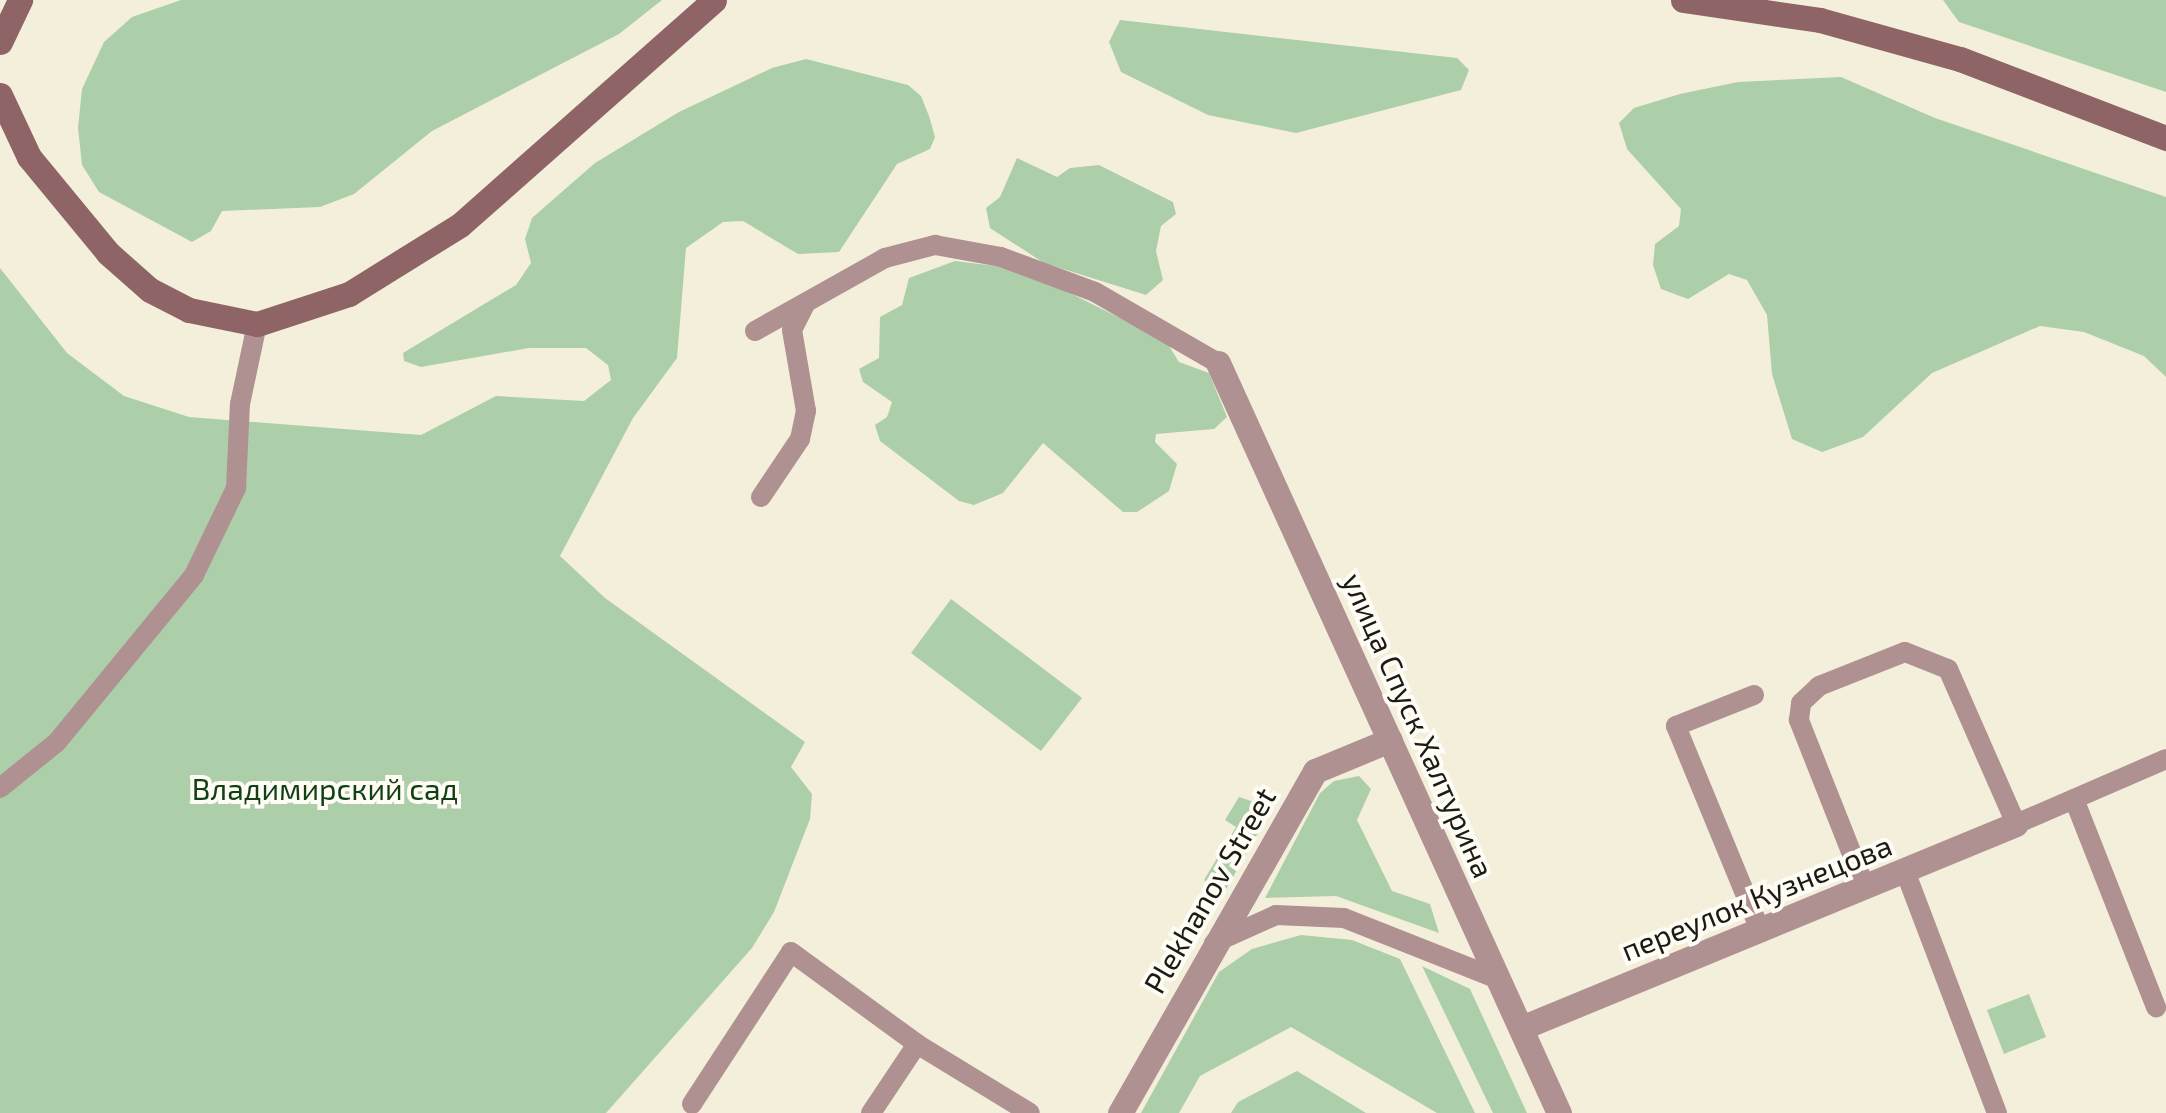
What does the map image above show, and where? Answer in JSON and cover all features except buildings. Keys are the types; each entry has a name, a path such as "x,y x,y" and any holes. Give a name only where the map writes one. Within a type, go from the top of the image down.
{"main road":[{"path":"0,42 20,0"},
{"path":"0,95 29,157 108,253 150,290 189,310 258,324 350,294 460,225 714,0"},
{"path":"1682,0 1820,20 1908,44 2166,138"}],"street":[{"name":"улица Спуск Халтурина","path":"1218,363 1559,1113"},
{"name":"Plekhanov Street","path":"1120,1113 1213,943 1316,771 1390,740"},
{"name":"переулок Кузнецова","path":"1521,1028 2016,824"}],"lane":[{"path":"755,331 884,258 934,245 1001,257 1095,292 1218,363"},
{"path":"761,497 800,439 806,412 792,330 804,306"},
{"path":"0,788 57,742 194,575 236,488 240,404 258,324"},
{"path":"1865,887 1799,720 1801,703 1818,686 1905,652 1948,669 1960,684 2016,824 2166,758"},
{"path":"1754,695 1676,726 1760,930"},
{"path":"2074,799 2156,1007"},
{"path":"1905,871 1997,1113"},
{"path":"1213,943 1276,915 1344,918 1498,980"},
{"path":"692,1104 791,952 917,1044 1030,1113"},
{"path":"871,1113 917,1044"}],"green space":[{"path":"181,0 662,0 619,34 432,131 354,194 320,207 222,211 211,231 192,242 99,192 82,165 78,128 82,89 104,42 132,17"},
{"path":"1943,0 2166,0 2166,92 1959,22"},
{"path":"1120,20 1457,58 1469,70 1461,90 1296,133 1208,115 1121,72 1109,42"},
{"name":"Владимирский сад","path":"806,59 908,85 921,96 929,116 935,137 930,149 897,164 839,252 798,254 743,221 723,222 686,248 677,358 633,418 560,556 605,598 805,742 791,767 812,794 810,819 774,912 752,948 606,1113 0,1113 0,268 67,353 124,396 189,417 421,435 496,396 584,401 611,380 608,365 586,348 529,348 421,367 404,361 403,353 516,285 531,263 525,239 532,218 595,163 679,112 772,68"},
{"path":"1841,77 1935,118 2166,197 2166,377 2144,356 2084,332 2040,326 1932,373 1863,437 1822,452 1792,439 1772,374 1767,315 1747,280 1729,274 1688,299 1661,289 1653,265 1655,244 1679,226 1681,209 1627,149 1619,123 1634,108 1680,94 1738,82"},
{"path":"1017,158 1057,177 1070,168 1099,165 1173,202 1176,214 1161,226 1156,251 1163,280 1146,295 1044,263 990,228 986,208 1000,197"},
{"path":"955,261 1004,267 1060,288 1166,341 1179,362 1209,373 1227,417 1214,429 1156,434 1155,442 1177,464 1169,491 1137,512 1123,512 1043,443 1003,493 974,505 959,501 880,441 875,425 887,417 892,402 863,382 859,369 879,358 880,317 902,305 909,278"},
{"path":"951,599 1082,698 1041,751 911,653"},
{"path":"1359,776 1371,789 1357,820 1392,891 1430,904 1439,933 1336,896 1265,898 1320,793 1334,781"},
{"path":"1239,797 1272,808 1224,893 1204,880 1236,827 1225,820"},
{"path":"1301,935 1352,940 1400,959 1475,1113 1437,1113 1291,1027 1200,1076 1179,1113 1141,1113 1219,972 1252,949"},
{"path":"1422,966 1470,989 1527,1113 1493,1113"},
{"path":"2029,994 2046,1037 2004,1054 1987,1010"},
{"path":"1297,1071 1366,1113 1231,1113 1238,1102"}]}
